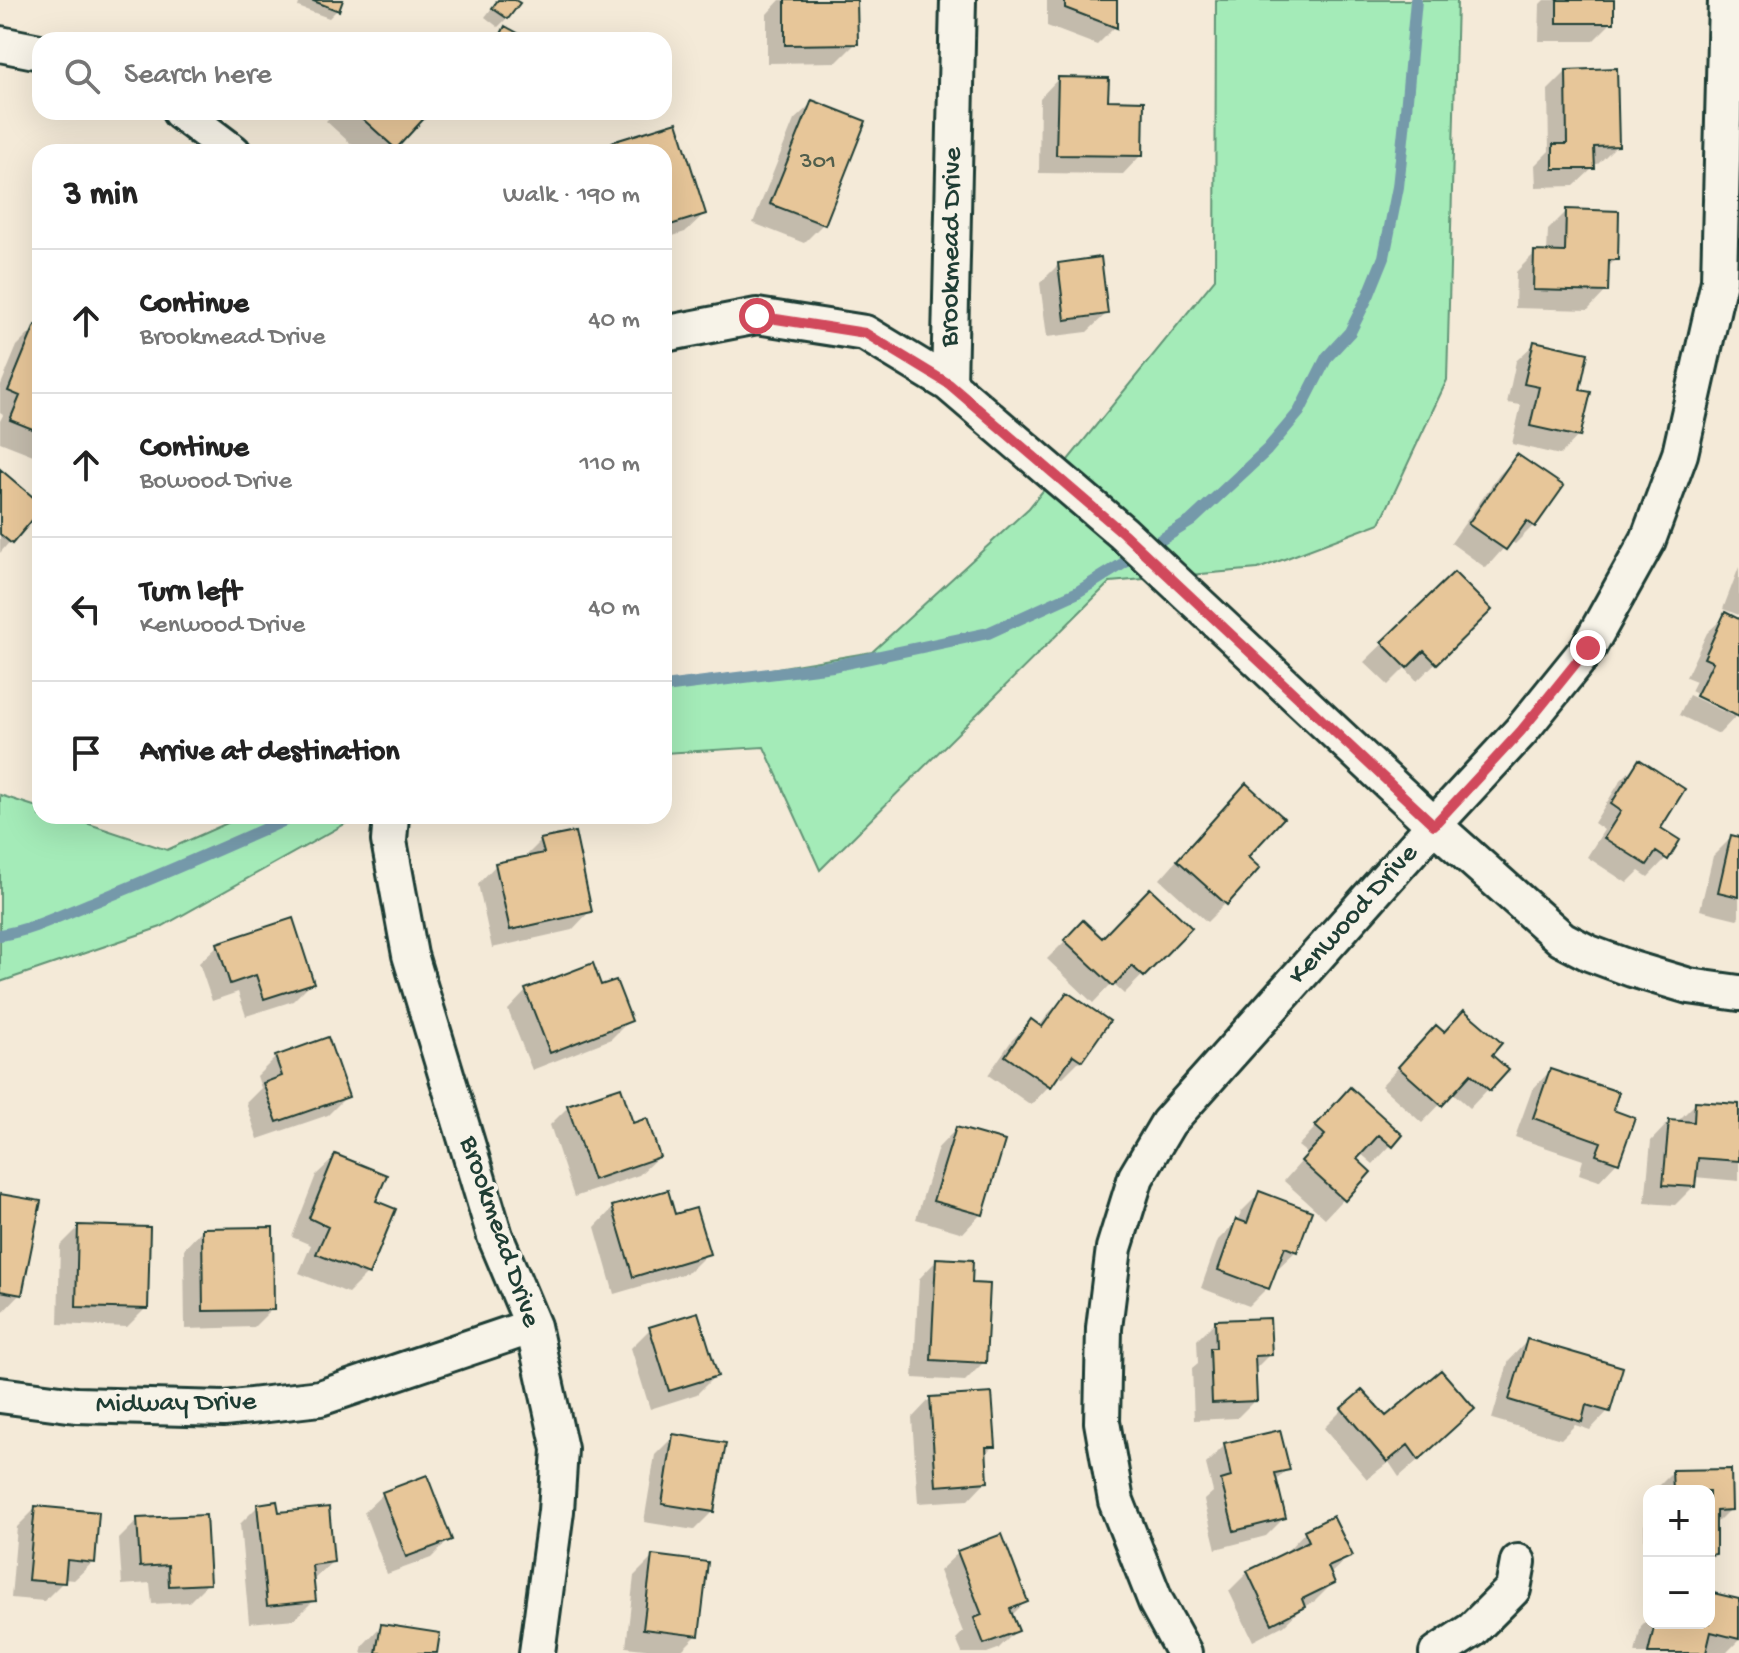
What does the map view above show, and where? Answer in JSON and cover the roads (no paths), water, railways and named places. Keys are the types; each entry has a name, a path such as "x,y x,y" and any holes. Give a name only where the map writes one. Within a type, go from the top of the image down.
{"street":[{"name":"Brookmead Drive","path":"672,332 757,316 865,333 949,384 958,0"},
{"name":"Kenwood Drive","path":"1184,1653 1156,1602 1116,1501 1102,1422 1104,1328 1114,1248 1136,1177 1168,1123 1521,731 1588,648 1648,540 1680,454 1719,281 1726,0"},
{"path":"0,44 32,50"},
{"path":"191,120 222,144"},
{"path":"949,384 1123,533 1434,825 1562,939 1632,969 1689,986 1739,993"},
{"name":"Brookmead Drive","path":"390,824 389,841 410,955 495,1236 533,1326 560,1449 556,1511 537,1653"},
{"name":"Midway Drive","path":"0,1395 76,1405 224,1409 320,1398 533,1326"},
{"path":"1437,1653 1472,1630 1513,1589 1518,1562"}],"waterway":[{"path":"672,686 833,666 988,633 1076,593 1191,521 1267,450 1299,412 1327,357 1350,332 1369,294 1384,257 1398,187 1416,0"},
{"path":"0,935 48,921 276,824"}]}
